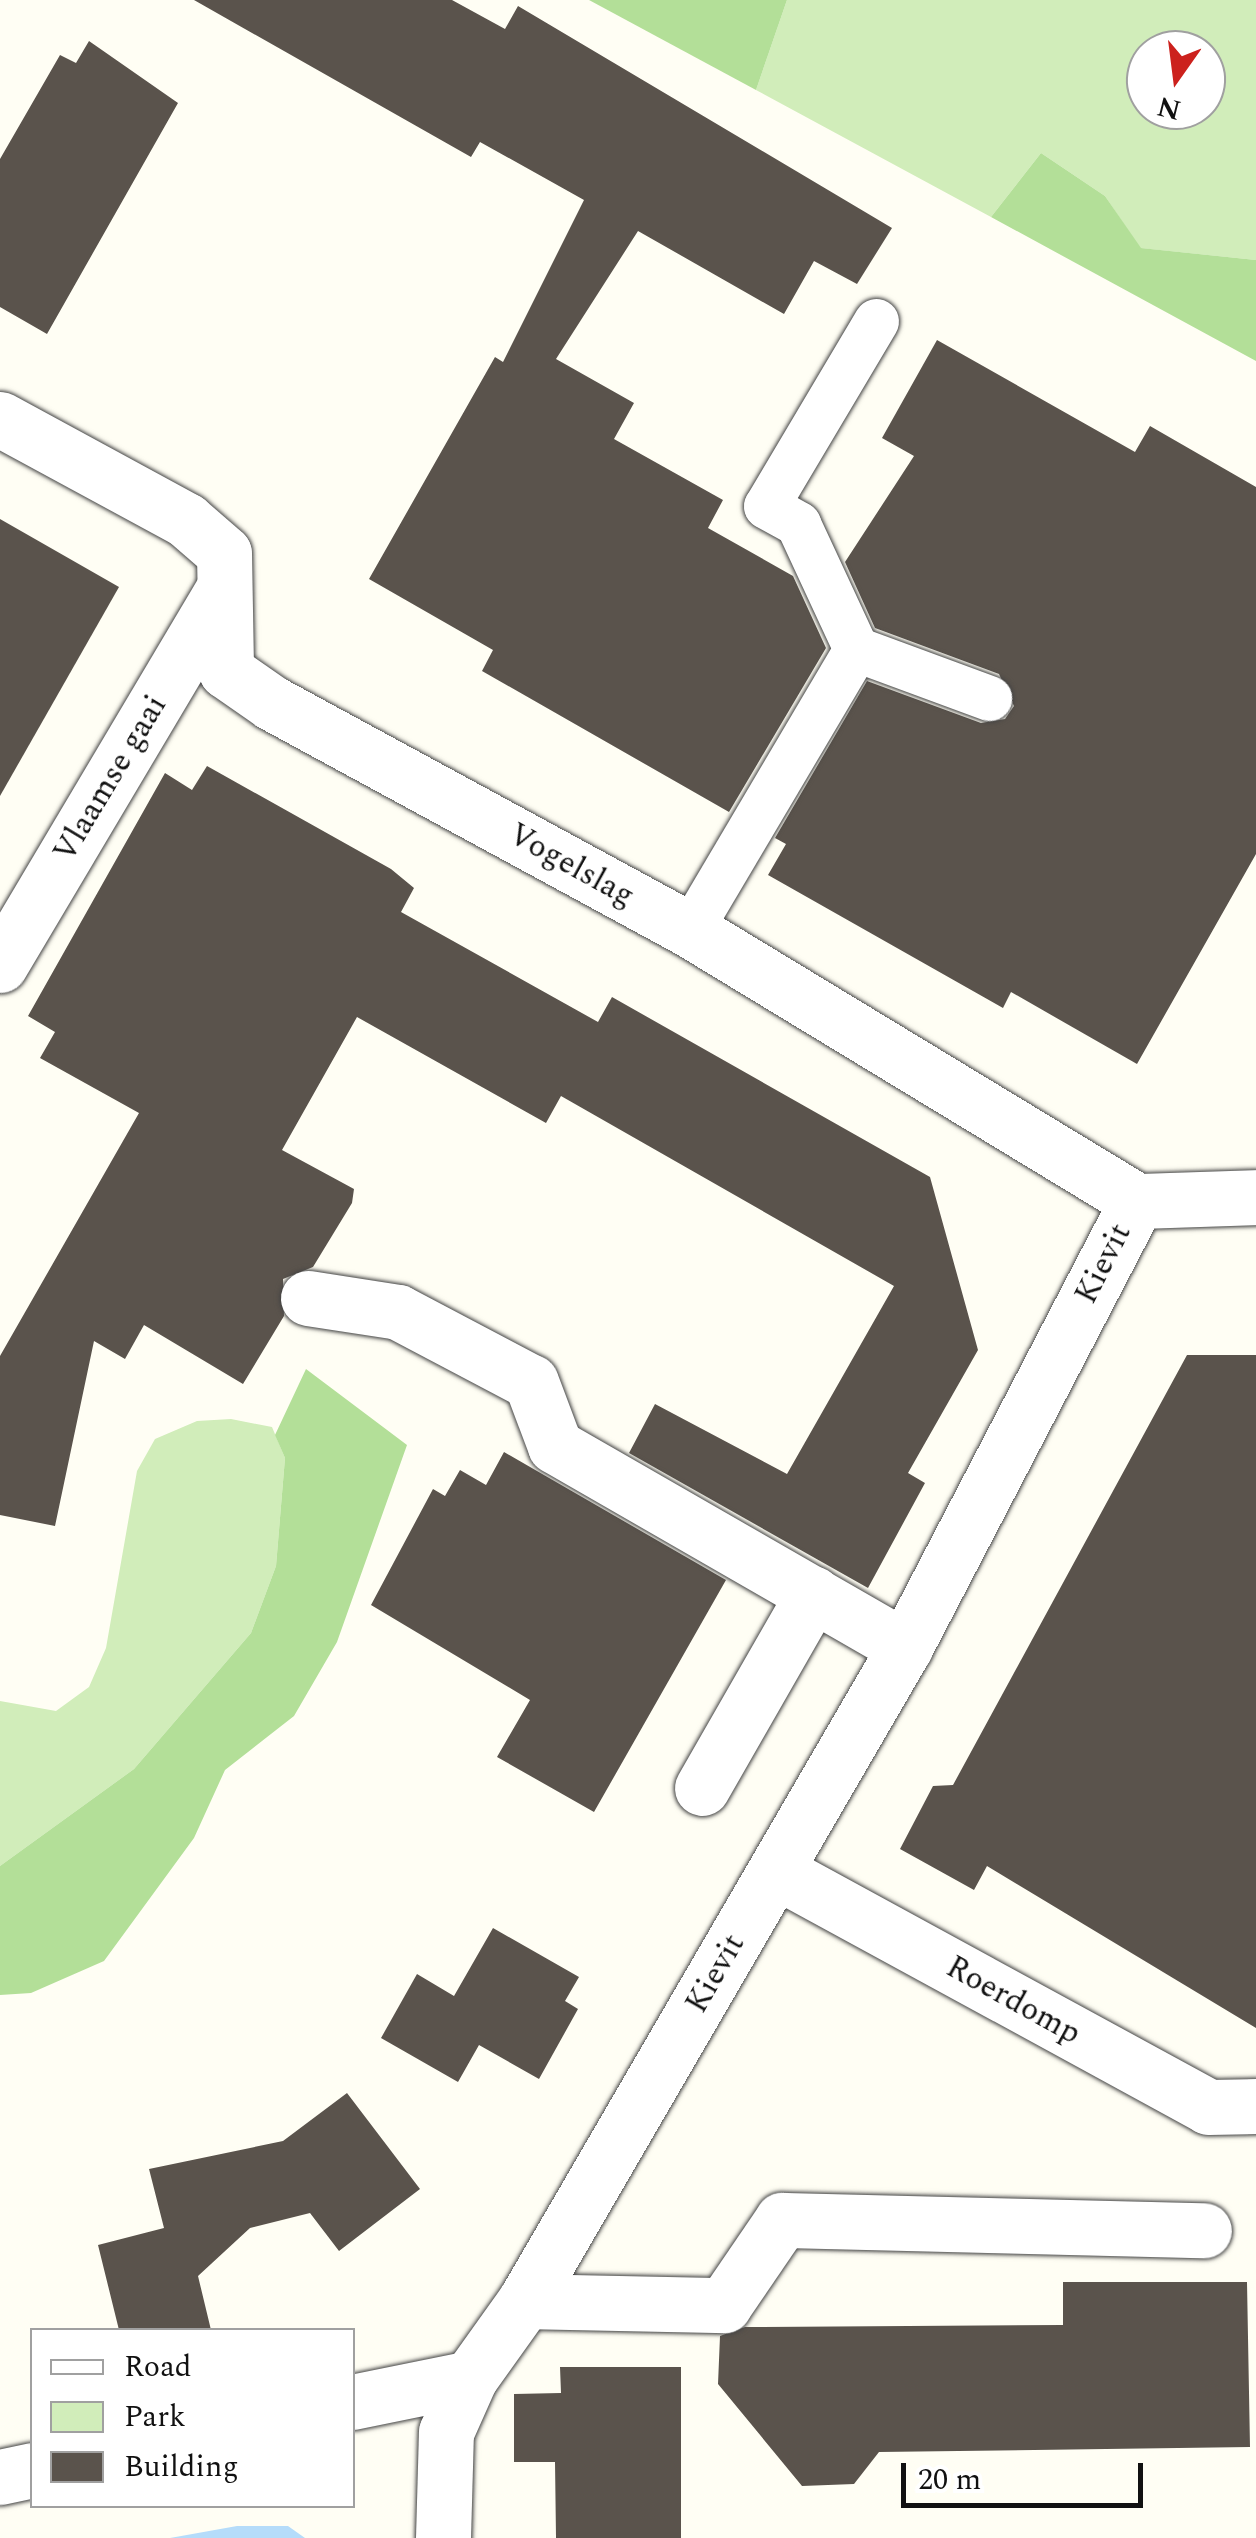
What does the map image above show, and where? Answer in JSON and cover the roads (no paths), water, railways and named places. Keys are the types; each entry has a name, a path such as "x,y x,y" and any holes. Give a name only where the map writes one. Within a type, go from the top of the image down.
{"street":[{"name":"Vogelslag","path":"0,420 186,520 224,552 221,594 226,671 246,687 690,930 1137,1201"},
{"name":"Vlaamse gaai","path":"0,965 221,594"},
{"path":"1137,1201 1256,1196"},
{"name":"Kievit","path":"443,2538 446,2432 470,2378 525,2301 906,1647 1137,1201"},
{"path":"308,1298 398,1312 531,1382 554,1446 906,1647"},
{"path":"702,1788 814,1594"},
{"name":"Roerdomp","path":"776,1871 1208,2108 1256,2106"},
{"path":"525,2301 724,2305 782,2220 1204,2230"},
{"path":"355,2401 470,2378"},
{"path":"0,2477 30,2470"}],"lane":[{"path":"876,321 766,506 798,524 856,649 989,698"},
{"path":"690,930 856,649"}],"water":[{"path":"237,2526 288,2526 305,2538 170,2538"}]}
